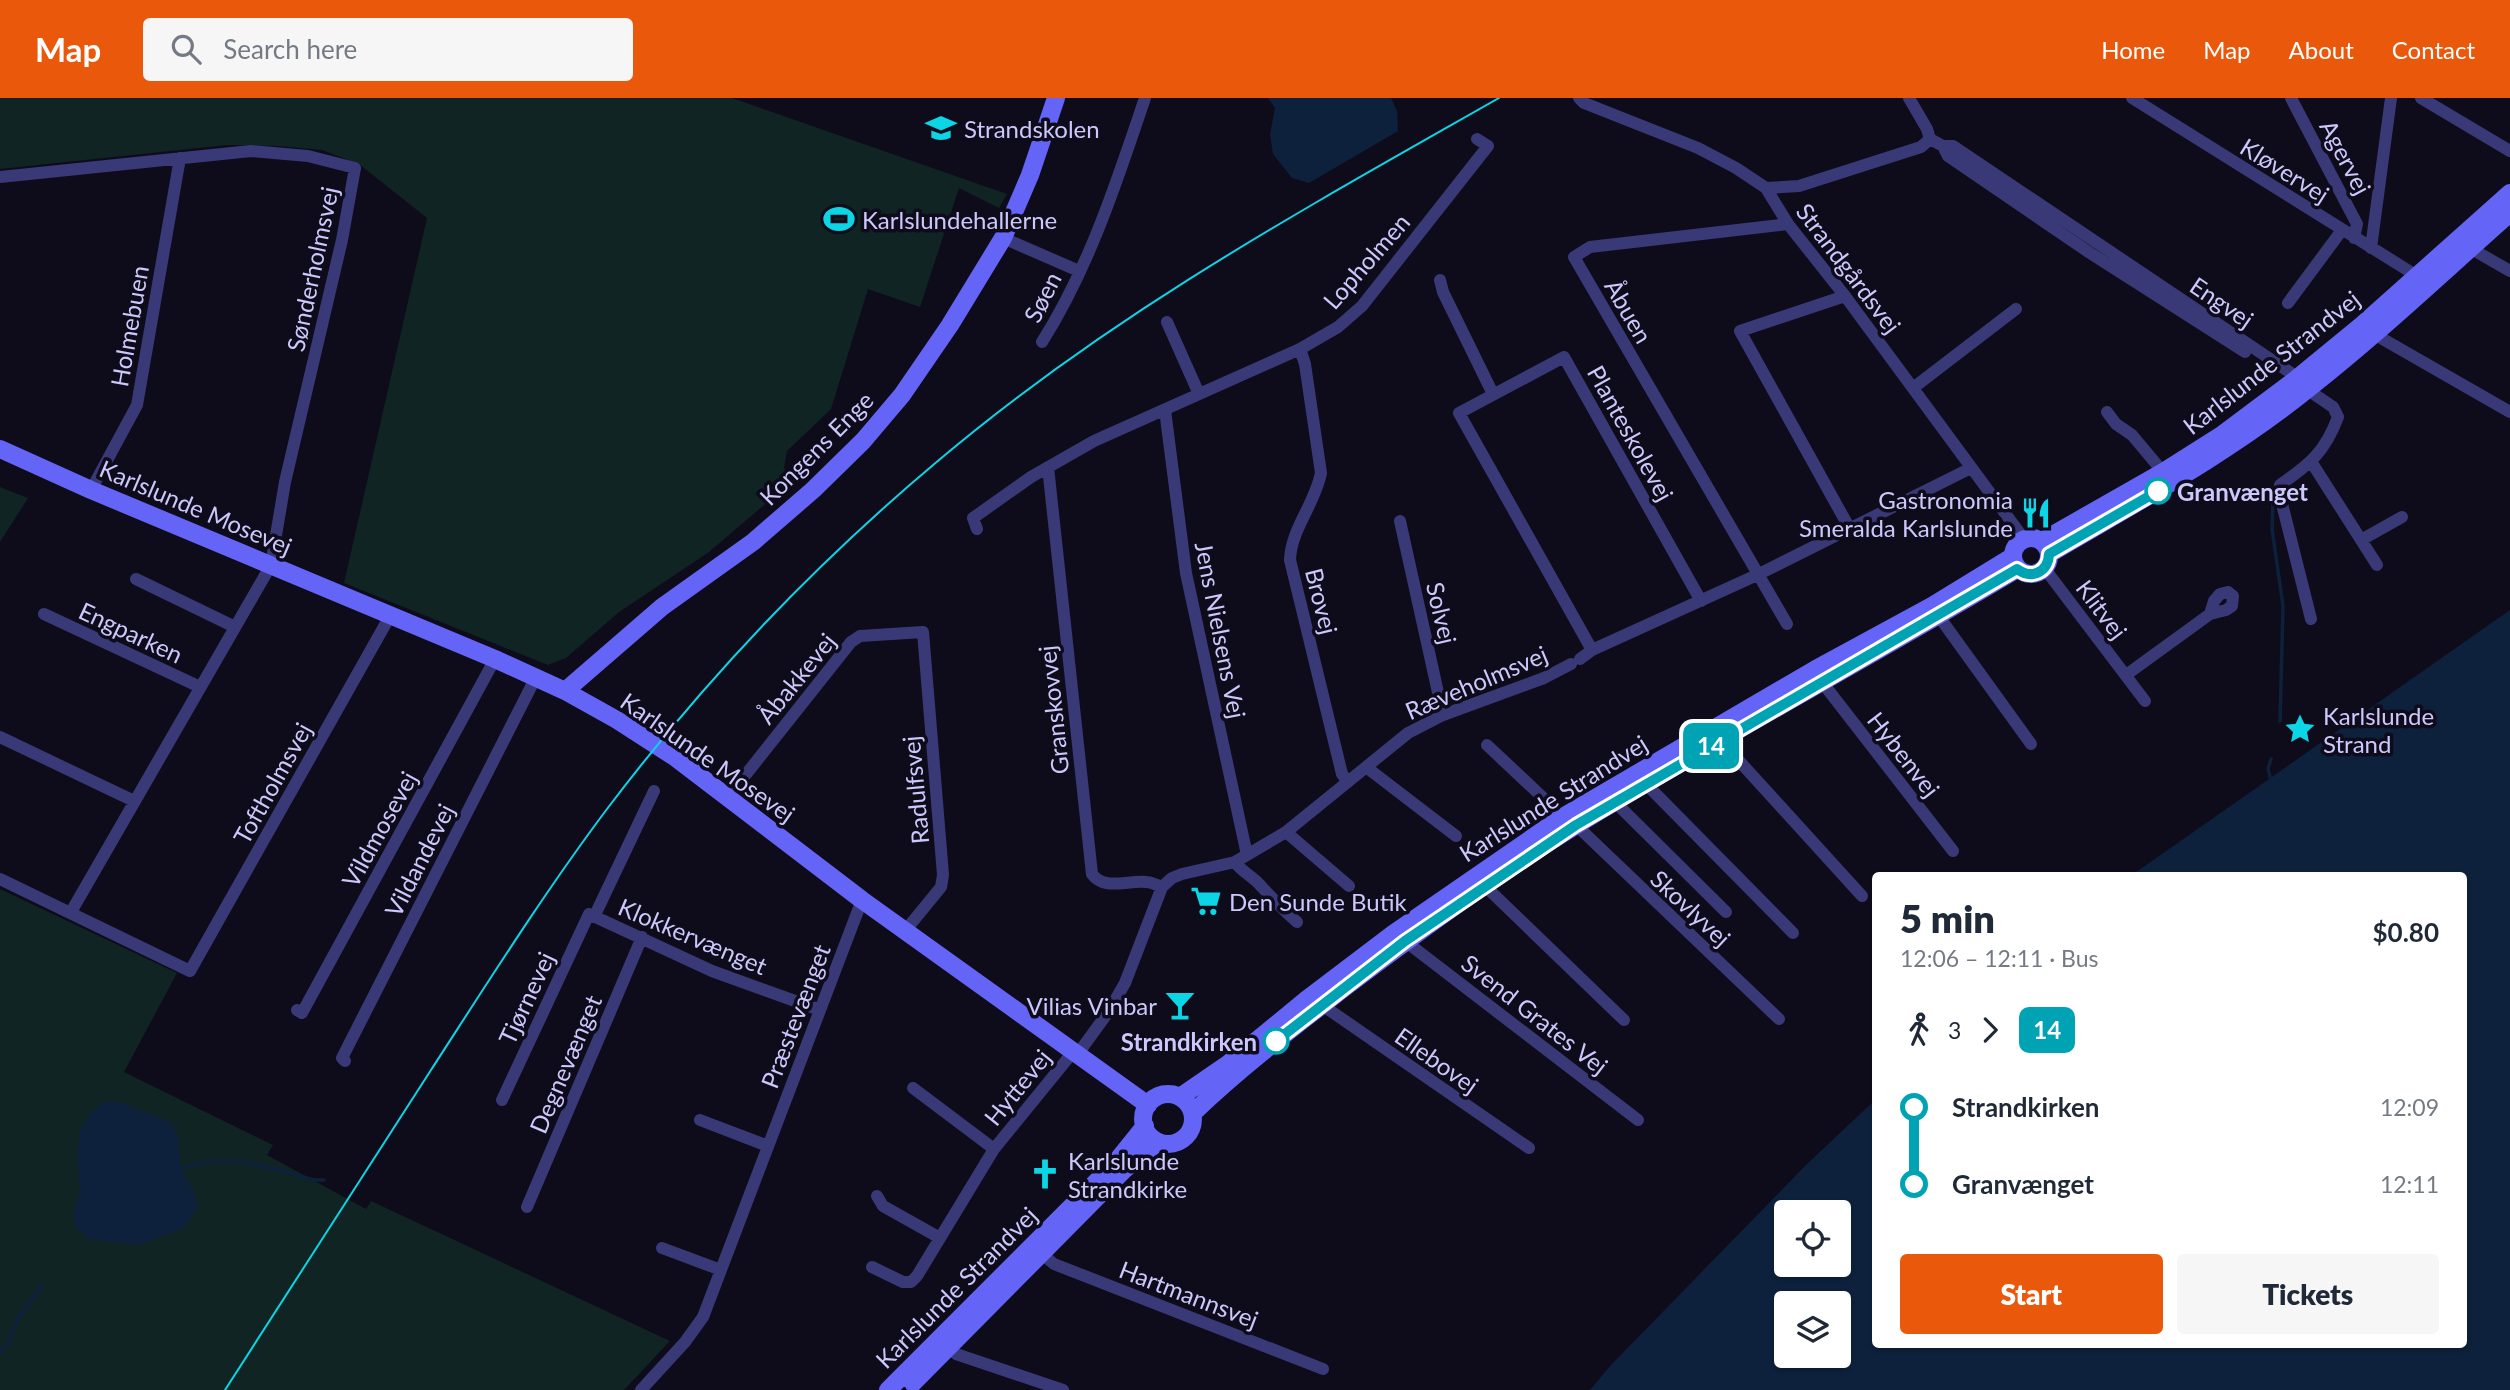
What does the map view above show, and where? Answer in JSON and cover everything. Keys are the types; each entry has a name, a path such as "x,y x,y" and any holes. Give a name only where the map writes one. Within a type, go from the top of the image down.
{"main road":[{"name":"Kongens Enge","path":"565,691 662,607 753,542 813,490 863,441 902,395 950,325 1003,238 1030,175 1056,98"},
{"name":"Karlslunde Strandvej","path":"2040,551 2166,486 2225,448 2302,385 2362,326 2510,193"},
{"name":"Karlslunde Strandvej","path":"2040,551 2302,385 2374,334 2510,214"},
{"name":"Karlslunde Mosevej","path":"0,449 91,490 536,677 617,720 669,754 862,900 1148,1105"},
{"path":"2015,546 2040,551 2040,573 2028,575 2015,563 2015,546"},
{"name":"Karlslunde Strandvej","path":"1193,1113 1220,1087 1322,1004 1405,941 1485,886 1569,821 1615,802 1721,741 2015,563"},
{"name":"Karlslunde Strandvej","path":"1180,1097 1228,1064 1393,934 1569,821 1816,669 1935,611"},
{"path":"1166,1094 1180,1097 1193,1113 1191,1129 1182,1140 1175,1143 1158,1142 1147,1133 1144,1126 1148,1105 1166,1094"},
{"name":"Karlslunde Strandvej","path":"888,1390 1116,1162 1144,1126"},
{"name":"Karlslunde Strandvej","path":"905,1390 1125,1170 1158,1142"}],"street":[{"name":"Søen","path":"1042,342 1054,323 1104,215 1144,98"},
{"name":"Strandgårdsvej","path":"1579,98 1584,103 1698,148 1736,167 1766,188 1788,225 1845,296 1972,468 2040,551"},
{"path":"1766,188 1799,186 1921,147 1930,139 1927,128 1909,98"},
{"name":"Kløvervej","path":"2132,98 2417,276"},
{"name":"Agervej","path":"2291,98 2357,224 2354,238"},
{"path":"2371,248 2391,98"},
{"path":"2421,98 2510,151"},
{"name":"Lopholmen","path":"977,529 973,517 1048,467 1094,441 1300,349 1338,327 1362,306 1488,146 1477,139"},
{"name":"Engvej","path":"1930,139 1942,146 1953,146 2291,373 2302,385 2333,407 2338,417 2332,434 2312,463"},
{"name":"Sønderholmsvej","path":"0,177 251,151 308,156 355,168 342,240 285,482 271,565"},
{"name":"Holmebuen","path":"91,490 137,405 180,158"},
{"name":"Åbuen","path":"1757,575 1574,257 1590,247 1788,225"},
{"path":"2288,303 2342,230"},
{"name":"Søen","path":"1003,238 1079,271"},
{"path":"2470,248 2510,271"},
{"path":"1440,280 1443,292 1493,394"},
{"path":"1845,296 1740,331 1850,529"},
{"path":"1913,388 2016,309"},
{"path":"1167,322 1199,394"},
{"path":"2374,334 2510,412"},
{"name":"Brovej","path":"1300,349 1305,364 1321,473 1318,487 1294,537 1290,560 1342,774 1349,782"},
{"name":"Planteskolevej","path":"1591,650 1459,413 1564,357 1701,601"},
{"name":"Jens Nielsens Vej","path":"1165,411 1186,573 1247,855"},
{"path":"2107,412 2116,424 2132,435 2163,472"},
{"path":"2311,619 2279,492 2280,485 2312,463 2377,565"},
{"name":"Granskovvej","path":"1048,467 1092,874 1106,883 1147,882 1162,887"},
{"name":"Ræveholmsvej","path":"1162,887 1182,874 1235,862 1286,832 1408,733 1443,715 1544,678 1575,662 1591,650 1757,575 1972,468"},
{"path":"2361,540 2402,517"},
{"name":"Solvej","path":"1400,521 1443,715"},
{"name":"Klitvej","path":"2040,551 2144,701"},
{"name":"Engparken","path":"71,912 271,565"},
{"path":"1757,575 1787,624"},
{"name":"Engparken","path":"136,579 235,627"},
{"path":"1935,611 2031,744"},
{"name":"Engparken","path":"44,614 200,687"},
{"name":"Klitvej","path":"2126,675 2210,614"},
{"name":"Toftholmsvej","path":"71,912 190,971 390,615"},
{"name":"Åbakkevej","path":"727,797 851,642 860,636 923,632"},
{"name":"Radulfsvej","path":"905,931 940,887 943,875 923,632"},
{"name":"Vildmosevej","path":"297,1010 302,1013 495,659"},
{"name":"Vildandevej","path":"345,1061 342,1058 536,677"},
{"name":"Hybenvej","path":"1822,682 1953,851"},
{"path":"0,737 134,801"},
{"path":"1721,741 1862,896"},
{"name":"Skovlyvej","path":"1487,745 1779,1020"},
{"path":"1366,767 1456,836"},
{"name":"Karlslunde Strandvej","path":"1646,784 1793,933"},
{"name":"Tjørnevej","path":"502,1100 654,791"},
{"path":"1615,802 1726,912"},
{"path":"1286,832 1349,886"},
{"path":"1235,862 1297,922"},
{"path":"0,879 71,912"},
{"path":"1485,886 1624,1020"},
{"path":"1075,1053 1109,1011 1125,983 1162,887"},
{"name":"Præstevænget","path":"641,1390 704,1317 862,900"},
{"name":"Klokkervænget","path":"592,916 712,971 820,1010"},
{"name":"Degnevænget","path":"527,1207 642,937"},
{"name":"Svend Grates Vej","path":"1405,941 1638,1121"},
{"name":"Ellebovej","path":"1322,1004 1529,1148"},
{"name":"Hyttevej","path":"872,1267 903,1282 911,1282 917,1276 994,1149 1075,1053"},
{"name":"Hyttevej","path":"913,1088 994,1149"},
{"path":"700,1121 768,1146"},
{"path":"877,1196 883,1206 940,1238"},
{"path":"662,1248 721,1270"},
{"name":"Hartmannsvej","path":"1042,1254 1054,1264 1323,1369"},
{"path":"949,1347 956,1354 1063,1390"}],"green space":[{"path":"0,98 732,98 1007,194 999,208 959,188 920,307 868,289 831,409 787,451 784,468 794,483 777,494 709,552 619,612 566,658 548,665 344,583 427,218 359,164 322,150 227,145 0,169"},
{"path":"0,487 28,498 0,542"},
{"path":"0,889 177,973 124,1072 273,1145 267,1155 366,1209 371,1201 670,1341 624,1390 0,1390"}],"water":[{"path":"1268,98 1391,98 1397,111 1398,131 1309,183 1292,178 1273,154 1270,134 1275,108"},
{"path":"2510,610 2510,1390 1590,1390 1611,1365 1805,1166 1872,1103 1872,1348 2467,1348 2467,872 2136,872"},
{"path":"116,1101 168,1121 178,1135 181,1169 194,1192 198,1207 183,1228 138,1245 89,1239 76,1227 73,1215 80,1192 77,1154 81,1129 90,1114 103,1102"}],"waterway":[{"path":"2270,492 2273,501 2272,529 2283,606 2280,722"},
{"path":"2270,777 2268,769 2271,759"},
{"path":"181,1169 216,1161 233,1161 324,1180"},
{"path":"0,1352 42,1284"}],"tram line":[{"path":"225,1390 495,971 584,841 682,715 805,582 893,499 939,460 1072,357 1210,266 1499,98"}],"bus line":[{"name":"14","path":"1276,1041 1405,941 1576,825 2017,569 2028,575 2040,573 2048,564 2049,554 2158,491"}],"place":[{"name":"Strandskolen","path":"941,128"},
{"name":"Karlslundehallerne","path":"839,219"},
{"name":"Granvænget","path":"2158,491"},
{"name":"Gastronomia Smeralda Karlslunde","path":"2036,513"},
{"name":"Karlslunde Strand","path":"2300,729"},
{"name":"Den Sunde Butik","path":"1206,901"},
{"name":"Vilias Vinbar","path":"1180,1005"},
{"name":"Strandkirken","path":"1276,1041"},
{"name":"Karlslunde Strandkirke","path":"1045,1174"}]}
